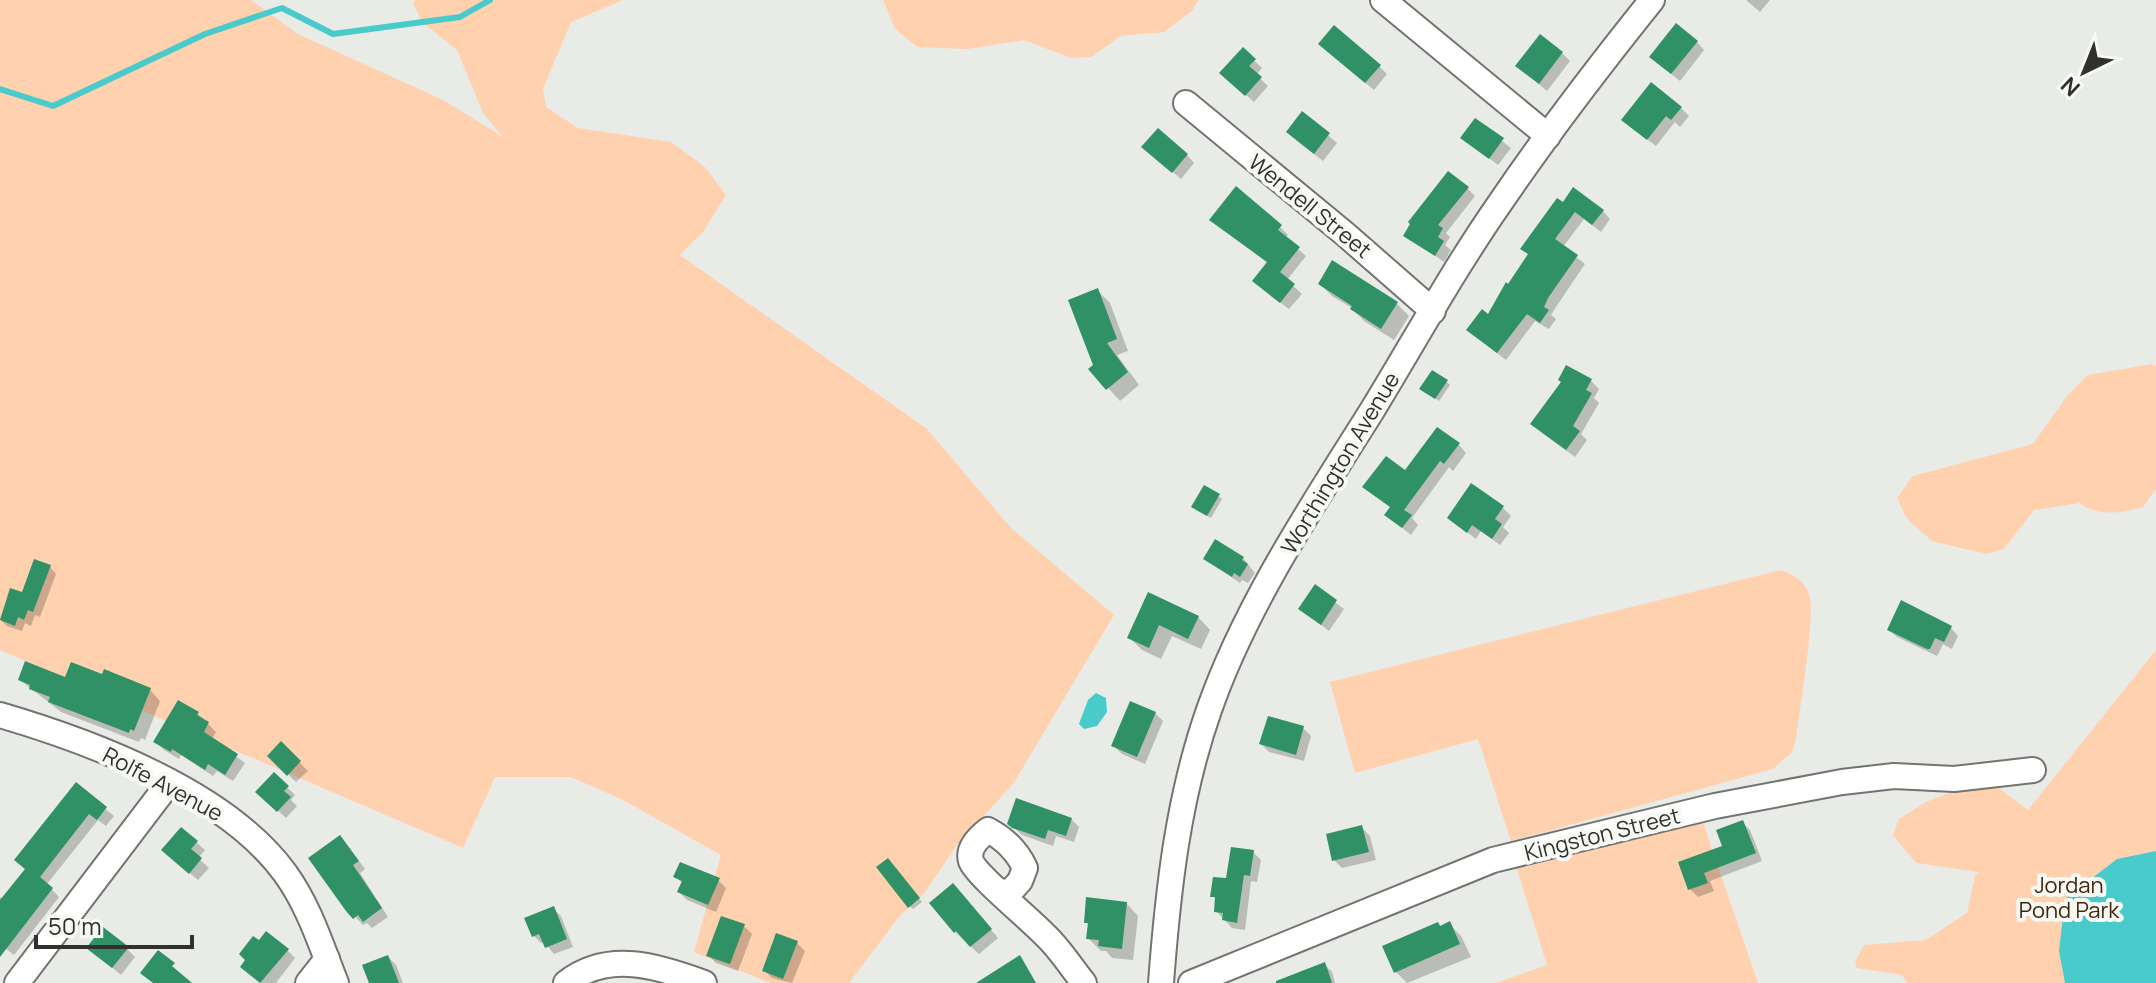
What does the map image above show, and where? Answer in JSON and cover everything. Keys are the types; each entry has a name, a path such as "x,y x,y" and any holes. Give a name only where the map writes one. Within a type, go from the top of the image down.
{"street":[{"path":"1383,0 1548,136"},
{"name":"Worthington Avenue","path":"1161,983 1168,897 1184,798 1221,678 1312,504 1499,204 1652,0"},
{"name":"Wendell Street","path":"1186,103 1355,242 1433,311"},
{"name":"Rolfe Avenue","path":"0,715 98,749 169,783 229,819 283,870 301,899 336,983"},
{"name":"Kingston Street","path":"1191,983 1493,860 1715,806 1842,782 1894,776 1954,779 2033,770"},
{"path":"17,983 169,783"},
{"path":"999,892 1047,936 1084,983"},
{"path":"308,983 327,959"},
{"path":"566,983 590,968 615,963 659,968 704,983"}],"green space":[{"path":"0,0 251,0 298,34 445,101 503,137 483,113 457,50 422,22 413,3 415,0 623,0 571,22 543,89 546,107 578,128 671,142 705,167 726,195 703,232 680,255 927,429 1012,529 1114,615 1013,784 957,845 925,892 898,918 849,983 770,983 694,952 721,855 623,800 571,777 495,777 463,848 0,650"},
{"path":"883,0 1198,0 1192,11 1164,32 1121,36 1091,57 1071,58 1024,40 967,49 917,47 895,29"},
{"path":"2152,364 2156,367 2156,489 2143,507 2102,512 2080,503 2034,510 2004,549 1986,554 1932,541 1907,519 1897,498 1913,476 2033,444 2067,396 2088,375"},
{"path":"1781,570 1804,585 1811,605 1796,740 1792,752 1773,769 1511,841 1478,739 1355,773 1330,682"},
{"name":"Jordan Pond Park","path":"2156,650 2156,983 1907,983 1902,975 1857,968 1855,962 1864,945 1926,940 1967,913 1975,876 1979,872 1916,863 1893,835 1899,819 1926,802 1987,779 2028,810"},
{"path":"1702,820 1758,983 1496,983 1547,965 1517,869"}],"water":[{"path":"1096,693 1106,698 1107,712 1097,726 1084,729 1079,724 1088,700"},
{"path":"2156,851 2156,983 2065,983 2059,951 2065,899 2117,859"}],"building":[{"path":"1676,23 1698,41 1671,74 1649,57"},
{"path":"1334,25 1381,65 1365,83 1318,44"},
{"path":"1540,34 1563,52 1539,84 1515,66"},
{"path":"1243,47 1256,59 1249,66 1262,77 1245,96 1219,73"},
{"path":"1651,82 1682,107 1671,120 1666,116 1647,140 1621,120"},
{"path":"1302,111 1330,133 1314,154 1286,132"},
{"path":"1475,118 1504,138 1489,159 1460,138"},
{"path":"1158,128 1188,154 1172,173 1141,147"},
{"path":"1448,171 1469,187 1438,225 1443,228 1438,237 1444,241 1435,256 1403,236 1410,224 1408,222"},
{"path":"1236,186 1282,225 1278,230 1300,247 1280,272 1295,284 1280,303 1252,281 1267,262 1209,220"},
{"path":"1573,187 1604,210 1592,225 1575,212 1555,239 1578,255 1548,298 1544,307 1549,310 1540,323 1527,314 1497,353 1466,330 1482,309 1488,314 1506,282 1508,284 1528,254 1520,249 1557,198 1563,202"},
{"path":"1332,260 1398,302 1381,329 1318,284"},
{"path":"1098,288 1117,339 1107,343 1128,372 1106,390 1088,369 1093,365 1068,300"},
{"path":"1566,365 1592,379 1586,390 1592,393 1573,426 1580,431 1566,450 1530,424 1561,382 1558,380"},
{"path":"1432,370 1448,380 1435,399 1419,389"},
{"path":"1437,427 1460,443 1444,464 1440,461 1404,510 1412,515 1402,528 1384,515 1390,507 1362,487 1386,456 1405,470"},
{"path":"1471,483 1504,506 1495,519 1502,524 1492,539 1472,525 1467,533 1447,518"},
{"path":"1204,485 1220,494 1207,516 1191,507"},
{"path":"1215,539 1244,557 1242,560 1248,564 1240,577 1234,573 1232,577 1203,559"},
{"path":"34,559 51,565 33,612 28,610 24,620 18,617 15,626 0,620 10,588 22,592"},
{"path":"1315,584 1337,600 1321,625 1298,609"},
{"path":"1148,592 1199,616 1188,639 1159,625 1149,648 1127,638"},
{"path":"1901,600 1952,626 1944,642 1935,638 1930,649 1927,649 1887,630"},
{"path":"25,661 65,677 71,662 102,674 104,669 151,688 134,731 130,729 129,733 48,702 50,697 29,689 30,685 18,680"},
{"path":"178,700 209,722 204,732 238,754 225,775 208,764 205,770 172,749 171,752 153,742"},
{"path":"1130,701 1156,712 1137,757 1111,746"},
{"path":"1268,716 1304,726 1296,755 1259,744"},
{"path":"281,741 301,761 287,776 267,756"},
{"path":"274,772 289,786 284,791 291,797 277,812 255,792"},
{"path":"76,782 107,807 97,820 89,814 40,877 53,888 0,957 0,900 25,869 14,860"},
{"path":"1016,798 1072,818 1066,836 1048,830 1045,839 1012,828 1007,824"},
{"path":"1743,820 1756,853 1704,873 1708,883 1688,890 1678,862 1722,846 1716,830"},
{"path":"1362,825 1369,852 1332,861 1326,834"},
{"path":"181,827 198,841 191,849 202,858 189,874 161,850"},
{"path":"340,835 359,861 353,865 382,908 363,922 358,915 353,919 346,911 308,858"},
{"path":"1231,847 1254,850 1250,876 1244,875 1237,923 1222,920 1223,913 1214,912 1215,897 1210,897 1213,877 1226,878"},
{"path":"888,858 920,898 908,908 876,867"},
{"path":"680,862 720,878 708,905 677,892 682,881 673,877"},
{"path":"953,883 992,929 970,947 929,903"},
{"path":"1086,897 1127,902 1122,949 1098,946 1099,940 1086,939"},
{"path":"554,906 567,939 545,948 539,934 532,937 524,918"},
{"path":"721,916 745,924 730,964 706,956"},
{"path":"1450,921 1460,944 1394,973 1382,946 1438,922 1440,926"},
{"path":"103,927 129,947 112,968 86,948"},
{"path":"266,931 289,949 260,983 240,967 245,960 239,954 253,936 259,940"},
{"path":"776,933 798,941 783,979 762,971"},
{"path":"158,950 175,963 172,966 192,983 153,983 140,973"},
{"path":"388,955 399,983 369,983 362,965"},
{"path":"1020,955 1036,983 976,983"},
{"path":"1325,962 1332,983 1276,983 1276,981"}],"waterway":[{"path":"0,89 53,106 205,34 282,8 333,34 460,17 490,0"}]}
